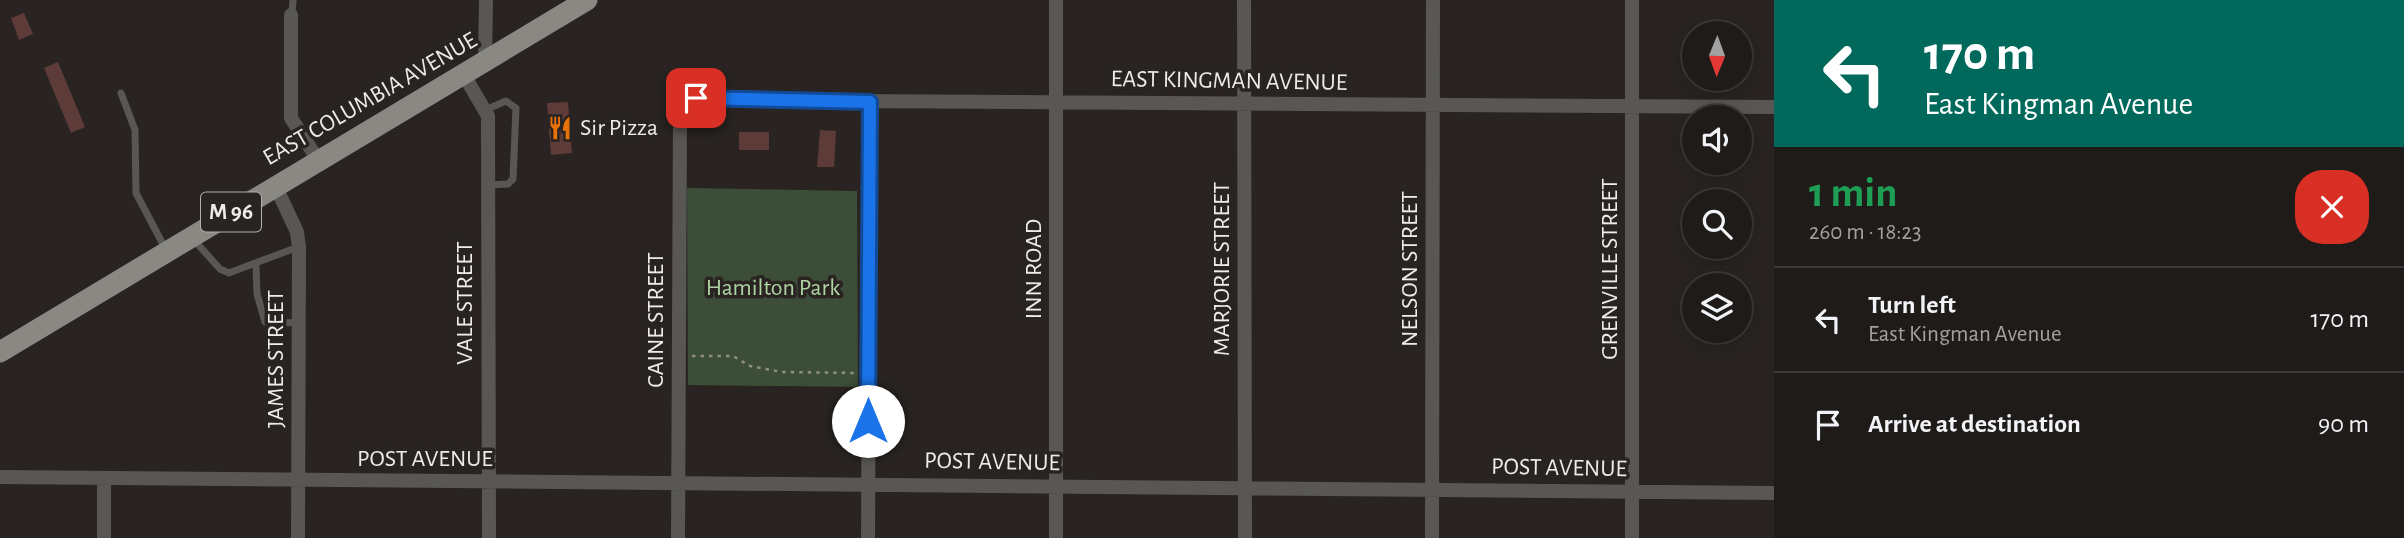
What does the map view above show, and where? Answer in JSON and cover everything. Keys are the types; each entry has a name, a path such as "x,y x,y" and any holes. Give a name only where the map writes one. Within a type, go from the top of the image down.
{"main road":[{"name":"EAST COLUMBIA AVENUE","path":"0,352 464,75 581,1"}],"street":[{"path":"485,62 486,0"},
{"name":"INN ROAD","path":"1056,0 1056,538"},
{"name":"MARJORIE STREET","path":"1244,0 1245,538"},
{"name":"NELSON STREET","path":"1432,538 1433,0"},
{"name":"GRENVILLE STREET","path":"1632,0 1632,538"},
{"path":"292,15 291,118 318,160"},
{"name":"VALE STREET","path":"464,75 488,116 489,538"},
{"name":"EAST KINGMAN AVENUE","path":"685,104 696,98 870,102 1774,107"},
{"path":"868,538 870,102"},
{"name":"CAINE STREET","path":"678,538 680,116 685,104"},
{"name":"JAMES STREET","path":"275,186 297,232 299,247 298,538"},
{"name":"POST AVENUE","path":"0,477 1774,493"},
{"path":"104,479 104,538"}],"lane":[{"path":"292,15 293,0"},
{"path":"121,93 135,130 136,193 167,251"},
{"path":"484,110 506,101 516,108 513,179 508,184 488,185"},
{"path":"191,236 220,269 229,273 299,247"},
{"path":"256,265 257,294 265,322 299,323"}],"path":[{"path":"679,359 696,355 725,355 733,356 750,366 782,372 869,374"}],"green space":[{"name":"Hamilton Park","path":"687,188 857,191 858,387 688,385"}],"building":[{"path":"24,13 33,34 19,40 11,18"},
{"path":"58,62 85,127 71,133 44,68"},
{"name":"Sir Pizza","path":"568,102 572,153 551,155 547,103"},
{"path":"820,130 836,131 834,167 817,167"},
{"path":"739,132 769,132 769,150 739,150"}],"place":[{"name":"Sir Pizza","path":"560,128"}],"route":[{"path":"696,98 870,102 868,421"}]}
